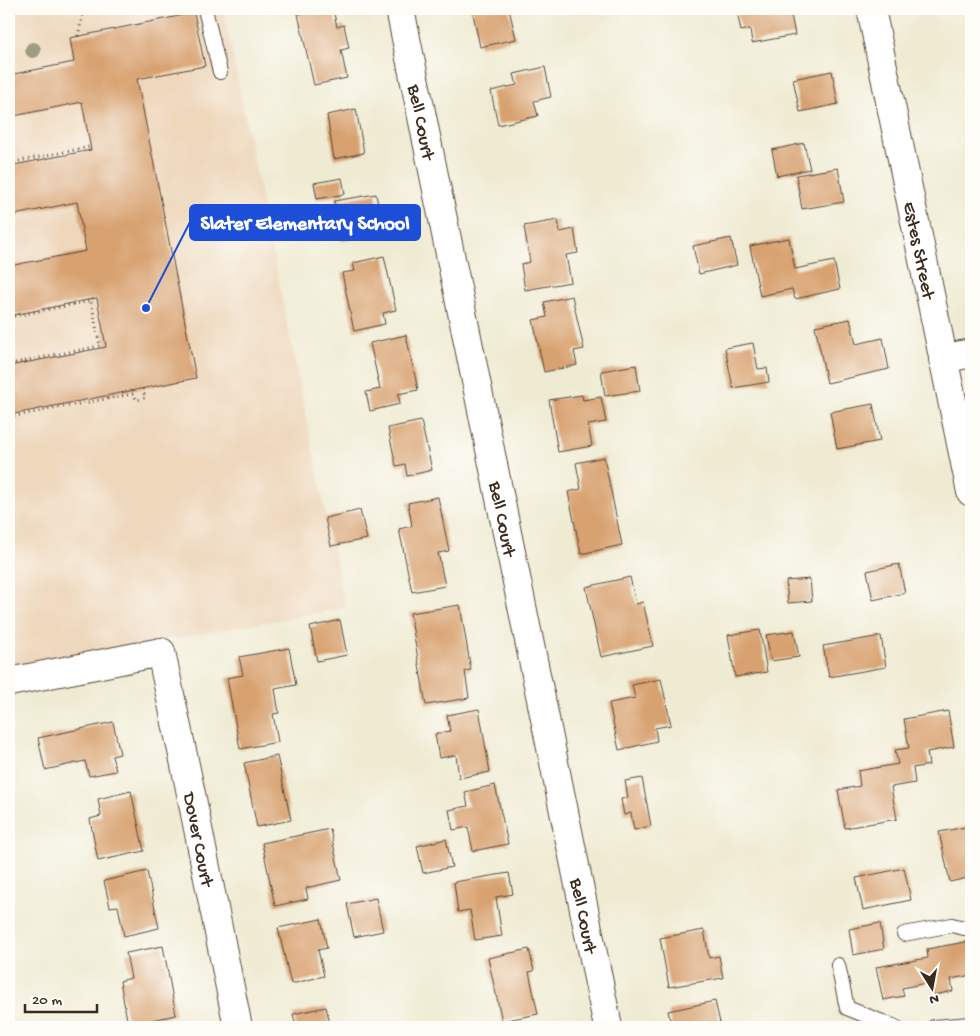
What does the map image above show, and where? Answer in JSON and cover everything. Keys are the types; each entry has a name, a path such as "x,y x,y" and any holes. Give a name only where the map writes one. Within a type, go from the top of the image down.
{"street":[{"name":"Bell Court","path":"400,9 608,1027"},
{"name":"Estes Street","path":"871,9 971,492"},
{"path":"943,359 971,353"},
{"name":"Dover Court","path":"9,682 161,652 238,1027"}],"lane":[{"path":"205,9 220,72"},
{"path":"904,934 952,925 964,928 971,926"},
{"path":"838,966 847,1008 895,1027"},
{"path":"934,1027 971,1024"}],"path":[{"path":"78,36 84,9"},
{"path":"9,163 90,147"},
{"path":"9,317 92,301 100,346 9,364"},
{"path":"9,418 133,394 137,400 145,398 142,389"}],"shaded area":[{"path":"9,9 223,9 345,608 9,668"}],"building":[{"path":"333,9 337,27 344,25 349,48 341,50 347,78 314,85 298,14"},
{"path":"472,9 509,9 516,39 480,47"},
{"path":"748,9 790,9 795,35 752,43 750,29 741,31 737,11"},
{"path":"194,13 205,66 137,79 196,378 9,415 9,366 106,347 97,298 9,316 9,266 86,251 77,202 9,216 9,166 91,150 82,102 9,117 9,75 74,62 70,38"},
{"path":"545,67 551,97 534,101 538,116 498,125 491,91 517,85 514,74"},
{"path":"832,71 838,104 800,112 793,79"},
{"path":"356,109 364,153 334,159 327,115"},
{"path":"804,143 810,169 777,176 772,150"},
{"path":"838,168 844,202 802,209 796,175"},
{"path":"342,178 345,194 317,199 314,183"},
{"path":"376,194 383,234 341,241 334,201"},
{"path":"558,220 560,232 574,229 578,253 566,255 571,282 525,290 521,264 530,262 524,226"},
{"path":"731,238 737,265 699,274 693,246"},
{"path":"789,238 795,269 834,261 840,289 795,299 792,289 760,296 750,246"},
{"path":"384,256 396,310 383,313 385,324 354,331 342,273 355,271 353,263"},
{"path":"572,296 584,349 574,351 577,365 544,372 533,320 547,317 544,302"},
{"path":"850,319 856,344 883,338 889,369 827,383 815,326"},
{"path":"406,335 418,390 398,394 400,404 370,411 366,392 380,389 370,343"},
{"path":"753,343 758,369 767,368 769,382 733,388 725,348"},
{"path":"636,365 640,391 605,396 601,371"},
{"path":"582,395 583,400 601,397 606,422 588,425 592,446 558,452 549,400"},
{"path":"873,404 880,441 837,449 830,412"},
{"path":"421,421 432,470 407,476 405,464 396,466 388,428"},
{"path":"604,457 622,545 581,554 568,492 581,489 576,463"},
{"path":"438,497 449,551 438,553 445,586 412,592 399,529 412,526 408,503"},
{"path":"360,510 367,539 331,546 325,518"},
{"path":"899,564 905,593 873,600 867,571"},
{"path":"630,577 636,604 643,602 653,646 601,657 586,587"},
{"path":"810,579 812,601 788,603 786,581"},
{"path":"460,605 471,670 465,671 469,698 426,705 410,613"},
{"path":"340,620 347,655 317,661 310,627"},
{"path":"760,630 767,672 735,677 728,635"},
{"path":"794,631 799,657 771,661 766,635"},
{"path":"881,636 886,667 829,677 823,646"},
{"path":"289,648 296,685 275,689 279,713 273,714 278,742 240,749 227,678 243,675 239,657"},
{"path":"661,679 671,725 655,728 657,741 619,750 609,703 635,698 632,685"},
{"path":"479,709 490,772 459,778 456,755 439,758 435,734 450,731 447,715"},
{"path":"948,711 954,747 927,752 929,765 913,768 915,783 891,787 897,819 845,828 838,790 860,786 858,771 898,764 895,750 909,748 904,719"},
{"path":"113,722 120,754 112,756 116,771 89,776 85,761 45,770 38,738"},
{"path":"277,756 291,820 257,827 244,763"},
{"path":"642,778 651,826 634,830 631,813 624,815 621,799 628,798 625,781"},
{"path":"495,785 508,844 473,851 468,827 453,830 449,810 468,806 465,792"},
{"path":"131,791 144,851 98,861 90,819 101,816 98,799"},
{"path":"971,826 971,877 950,882 939,832"},
{"path":"330,829 341,880 306,888 308,899 275,906 262,843"},
{"path":"446,839 452,867 423,873 417,846"},
{"path":"904,868 911,900 863,910 856,878"},
{"path":"147,871 159,928 124,936 118,906 110,907 104,881"},
{"path":"509,873 513,894 496,897 502,936 475,940 470,910 458,912 454,882"},
{"path":"376,898 383,931 354,937 347,904"},
{"path":"321,919 327,948 318,950 324,976 291,984 278,928"},
{"path":"880,923 884,949 853,955 849,929"},
{"path":"704,930 709,958 719,956 723,978 669,987 660,938"},
{"path":"971,941 971,975 951,979 953,991 934,995 931,982 902,988 904,996 883,1000 876,967 928,958 927,949"},
{"path":"163,946 176,1015 128,1025 120,981 131,978 126,953"},
{"path":"529,949 534,971 529,972 538,1014 502,1021 488,958"},
{"path":"715,1001 721,1027 672,1027 668,1011"},
{"path":"326,1007 331,1027 296,1027 293,1014"}],"place":[{"name":"Slater Elementary School","path":"146,308"}]}
